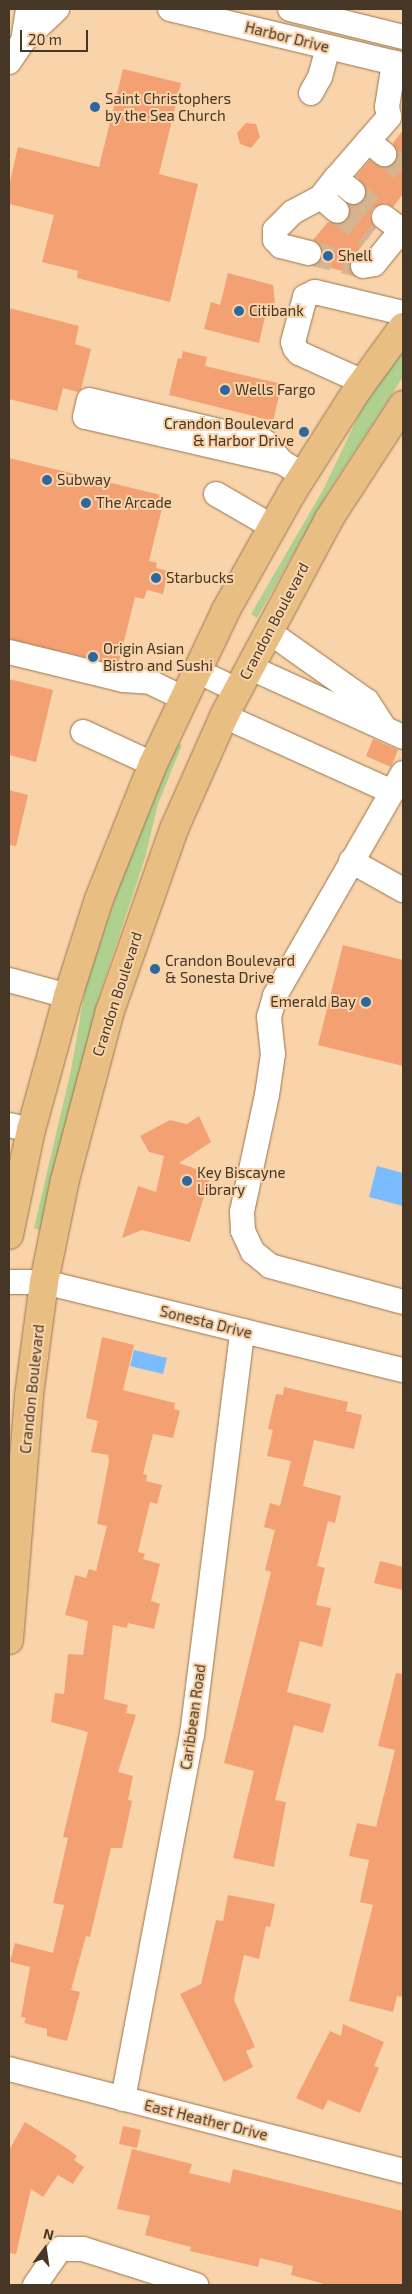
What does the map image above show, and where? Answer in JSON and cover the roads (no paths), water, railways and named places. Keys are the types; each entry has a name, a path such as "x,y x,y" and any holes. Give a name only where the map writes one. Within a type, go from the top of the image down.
{"main road":[{"path":"9,1235 20,1128 68,996 99,899 153,764 183,698 273,527 292,469 364,382 403,327"},
{"name":"Crandon Boulevard","path":"9,1640 29,1395 44,1282 65,1180 110,1012 174,829 224,716 329,519 403,405"}],"street":[{"path":"23,41 28,9"},
{"path":"9,62 23,41 57,9"},
{"name":"Harbor Drive","path":"170,9 399,64"},
{"path":"217,20 240,9"},
{"name":"Harbor Drive","path":"292,9 403,37"},
{"path":"311,93 320,77 328,47"},
{"path":"309,252 281,246 275,240 275,230 294,212 329,204 396,123 387,107 399,64"},
{"path":"363,266 374,264 391,235"},
{"path":"364,382 299,353 295,348 293,342 305,297 316,292 403,313"},
{"path":"134,420 265,442 292,469"},
{"path":"216,494 273,527"},
{"path":"268,631 367,701 394,733"},
{"path":"9,652 123,680 150,682 183,698"},
{"path":"197,671 243,679 394,733"},
{"path":"224,716 397,782 275,996 269,1017 273,1054 243,1194 244,1231 253,1252 270,1266 403,1302"},
{"path":"83,732 153,764"},
{"path":"351,861 403,890"},
{"path":"9,980 68,996"},
{"name":"Sonesta Drive","path":"9,1282 44,1282 403,1370"},
{"name":"Caribbean Road","path":"123,2099 192,1735 242,1331"},
{"name":"East Heather Drive","path":"9,2068 403,2171"},
{"path":"35,2285 60,2249 83,2249 196,2285"}],"water":[{"path":"377,1166 403,1173 403,1206 369,1197"},
{"path":"134,1350 167,1358 163,1374 130,1366"}],"tunnel":[{"path":"384,154 403,170"},
{"path":"353,192 384,217"},
{"path":"337,211 369,237"},
{"path":"309,253 363,266"}],"place":[{"name":"Saint Christophers by the Sea Church","path":"95,107"},
{"name":"Shell","path":"328,256"},
{"name":"Citibank","path":"239,311"},
{"name":"Wells Fargo","path":"225,390"},
{"name":"Crandon Boulevard & Harbor Drive","path":"304,432"},
{"name":"Subway","path":"47,480"},
{"name":"The Arcade","path":"86,503"},
{"name":"Starbucks","path":"156,578"},
{"name":"Origin Asian Bistro and Sushi","path":"93,657"},
{"name":"Crandon Boulevard & Sonesta Drive","path":"155,969"},
{"name":"Emerald Bay","path":"366,1002"},
{"name":"Key Biscayne Library","path":"187,1181"}]}
